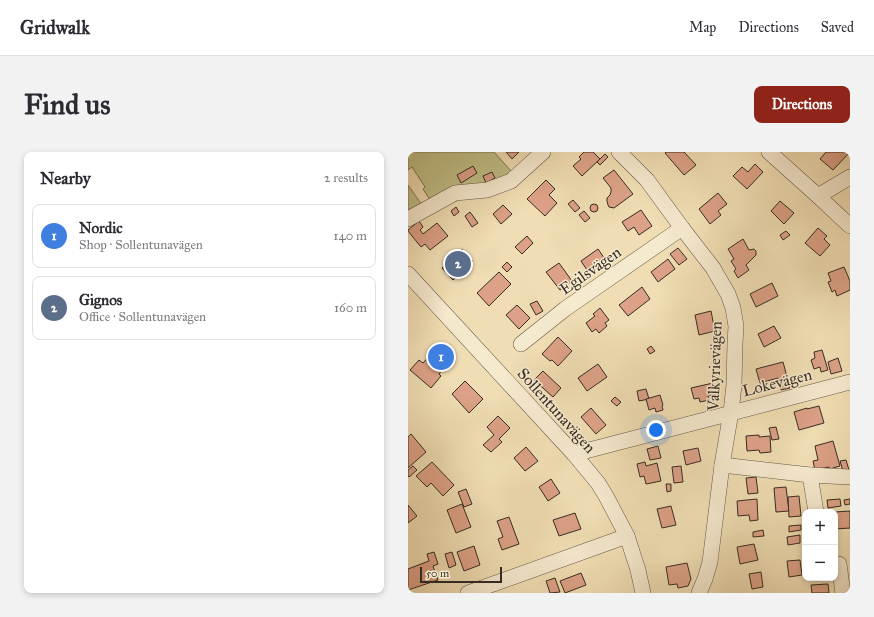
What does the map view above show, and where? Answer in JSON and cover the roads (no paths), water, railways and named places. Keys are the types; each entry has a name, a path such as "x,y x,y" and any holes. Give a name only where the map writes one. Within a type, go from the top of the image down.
{"street":[{"path":"408,218 455,193 487,190 510,181 543,152"},
{"name":"Valkyrievägen","path":"619,152 647,180 713,268 728,294 733,308 736,326 732,412 722,465 710,562 699,593"},
{"path":"769,152 850,226"},
{"path":"818,196 850,178"},
{"name":"Egilsvägen","path":"521,344 565,310 682,228"},
{"name":"Sollentunavägen","path":"408,274 574,454 598,483 627,536 638,570 643,593"},
{"name":"Lokevägen","path":"574,454 850,382"},
{"path":"722,465 850,478"},
{"path":"810,475 816,509"},
{"path":"468,593 627,536"},
{"path":"841,563 843,593"}],"place":[{"name":"Gignos","path":"458,264"},
{"name":"Nordic","path":"441,357"}]}
